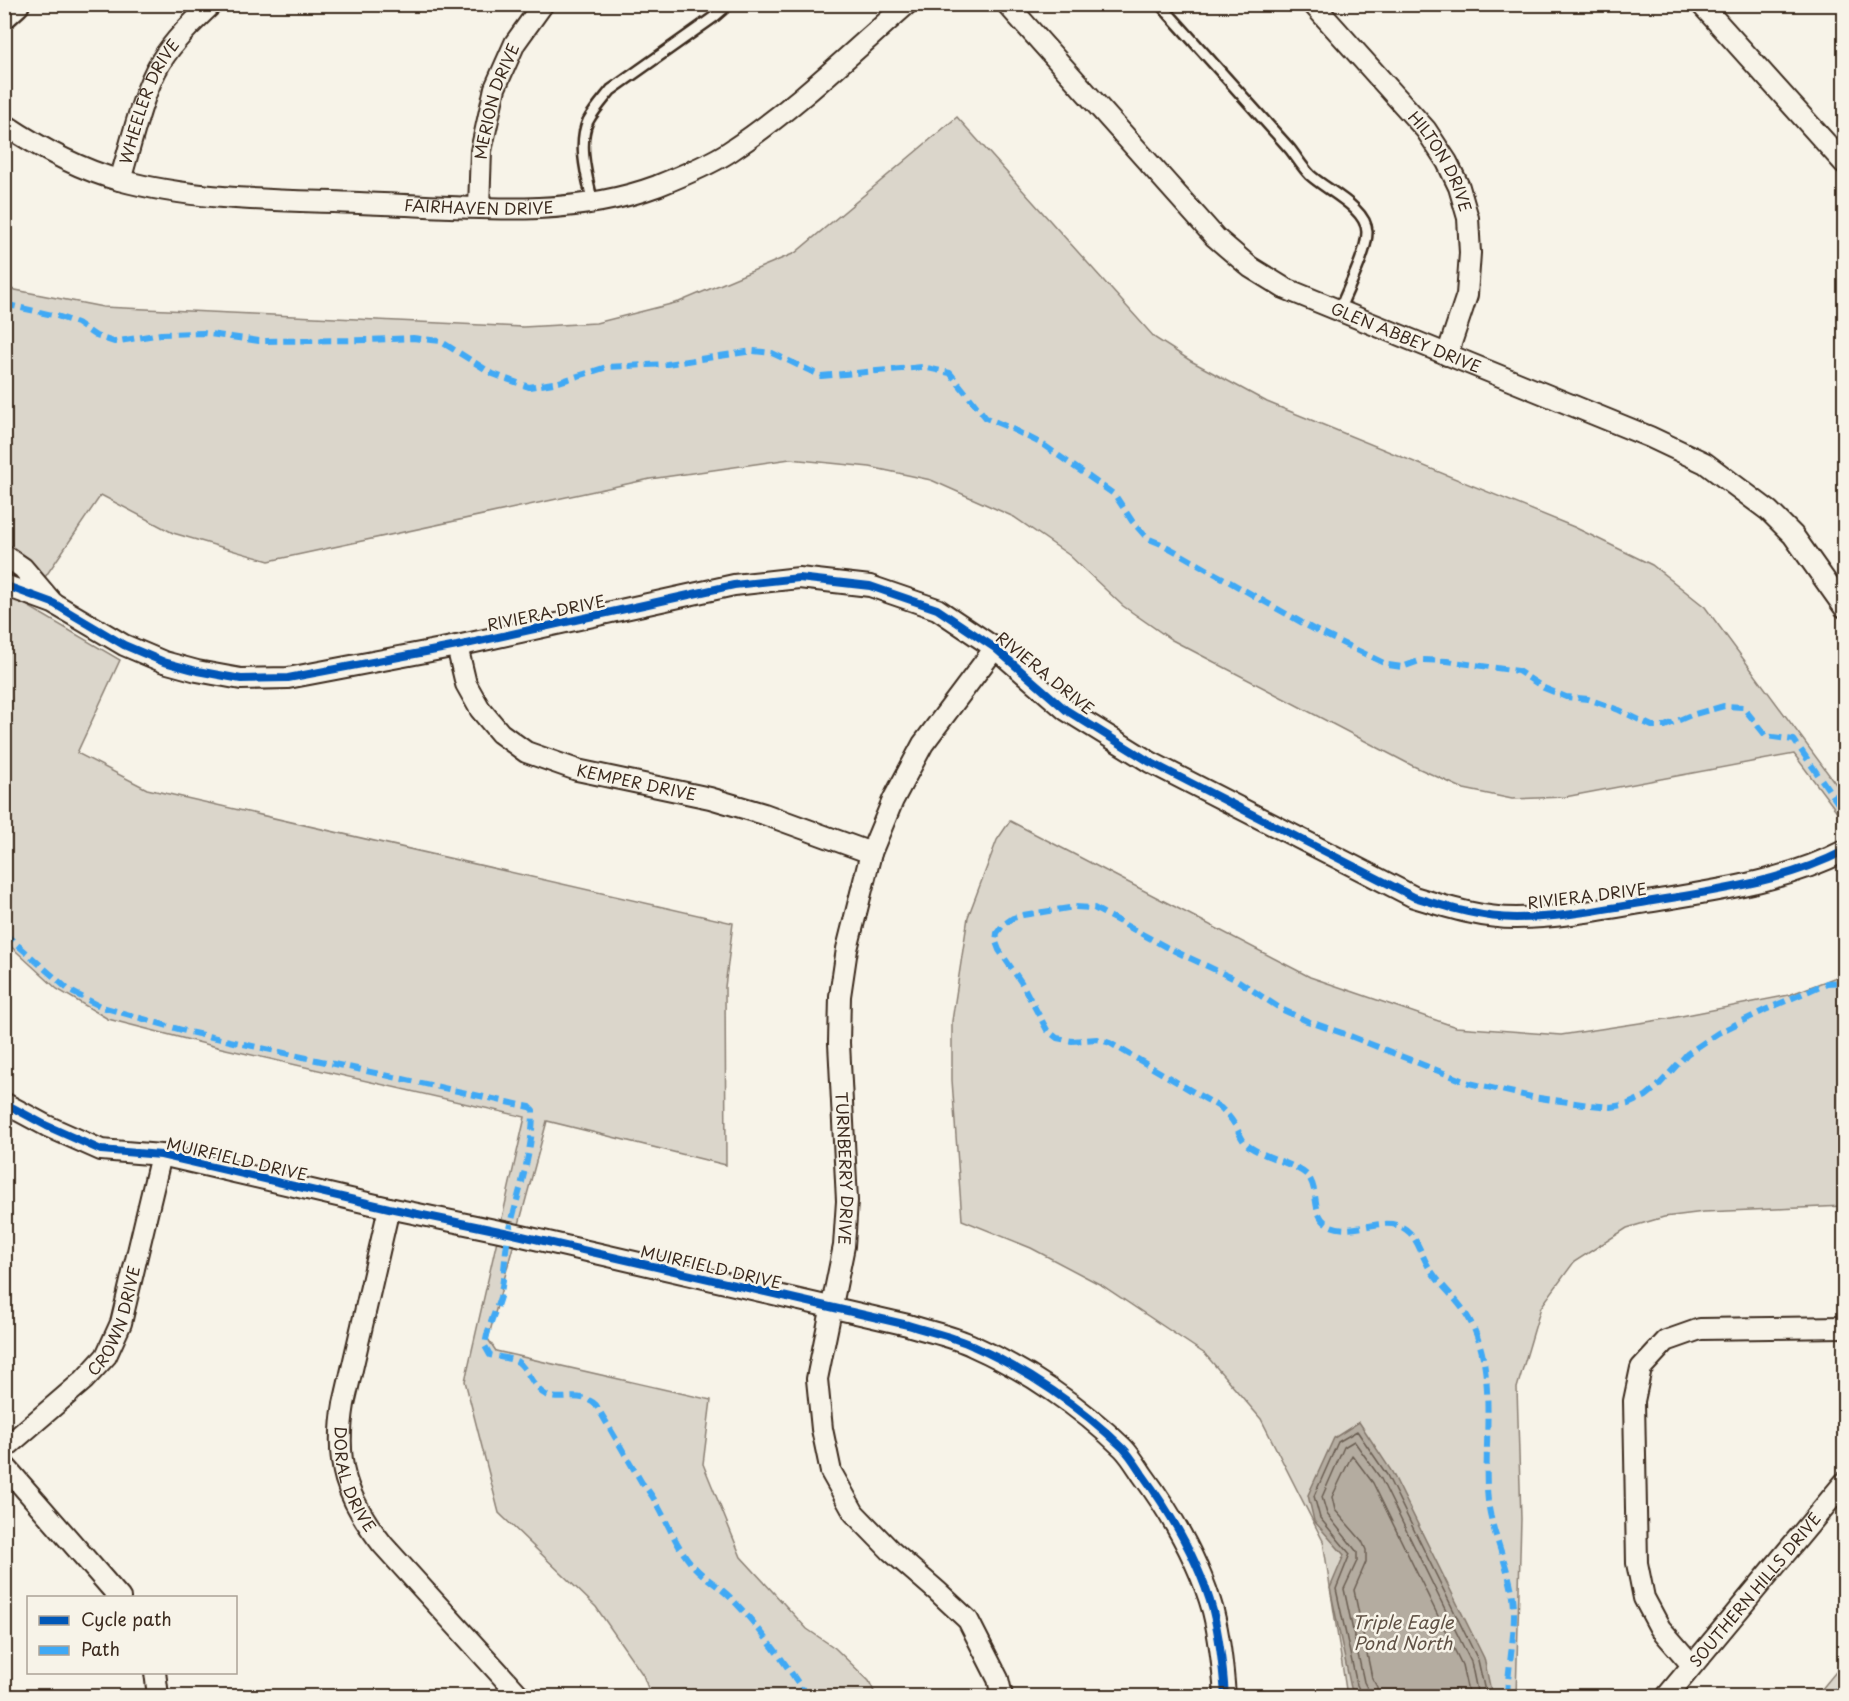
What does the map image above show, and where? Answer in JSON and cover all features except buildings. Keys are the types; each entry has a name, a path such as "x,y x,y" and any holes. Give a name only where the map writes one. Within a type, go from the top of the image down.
{"main road":[{"path":"4,14 15,4"}],"street":[{"name":"WHEELER DRIVE","path":"120,180 149,88 160,63 184,31 212,4"},
{"name":"MERION DRIVE","path":"479,207 481,151 495,88 514,42 543,4"},
{"name":"FAIRHAVEN DRIVE","path":"4,124 62,158 120,180 190,194 534,209 594,204 657,186 726,154 771,122 907,4"},
{"name":"GLEN ABBEY DRIVE","path":"1007,4 1215,237 1250,267 1276,283 1339,311 1650,437 1706,463 1745,491 1785,527 1845,607"},
{"name":"HILTON DRIVE","path":"1313,4 1426,130 1447,162 1459,187 1468,218 1470,253 1467,295 1447,355"},
{"path":"1701,4 1845,163"},
{"name":"RIVIERA DRIVE","path":"4,555 23,568 53,603"},
{"name":"RIVIERA DRIVE","path":"4,585 53,603 124,645 164,662 241,679 288,678 457,646 734,585 799,578 870,585 937,609 995,648 1066,711 1150,762 1414,897 1458,910 1515,918 1572,914 1712,891 1774,878 1845,851"},
{"name":"KEMPER DRIVE","path":"457,646 466,684 480,709 500,733 526,752 577,770 710,798 871,853"},
{"name":"TURNBERRY DRIVE","path":"995,648 923,744 893,800 871,853 847,950 840,996 839,1042 847,1201 844,1246 817,1379 822,1429 831,1472 854,1513 891,1551 968,1620 998,1679 1002,1696"},
{"name":"MUIRFIELD DRIVE","path":"4,1103 46,1126 101,1150 161,1155 908,1325 972,1345 1037,1380 1083,1414 1124,1449 1180,1531 1200,1573 1213,1611 1221,1649 1226,1696"},
{"name":"CROWN DRIVE","path":"4,1449 84,1380 106,1356 121,1323 161,1155"},
{"name":"DORAL DRIVE","path":"389,1208 340,1431 345,1478 364,1521 383,1545 520,1696"},
{"path":"1692,1665 1660,1628 1644,1598 1637,1563 1634,1401 1641,1368 1666,1341 1700,1329 1845,1327"},
{"path":"4,1465 118,1596"},
{"name":"SOUTHERN HILLS DRIVE","path":"1667,1696 1845,1482"},
{"path":"156,1674 159,1696"}],"lane":[{"path":"594,204 588,177 584,139 588,121 611,90 729,4"},
{"path":"1160,4 1290,149 1310,175 1348,203 1366,224 1365,247 1339,311"}],"shaded area":[{"path":"957,117 1155,338 1191,361 1267,402 1574,527 1652,565 1705,607 1844,795 1844,821 1794,754 1565,797 1512,799 1464,789 1411,765 1172,640 1123,606 1069,555 1014,517 931,480 870,467 790,459 650,479 269,561 173,533 101,495 26,605 120,660 77,753 147,789 733,923 725,987 726,1165 547,1121 488,1339 496,1351 711,1400 703,1464 741,1557 807,1629 835,1648 869,1681 876,1696 651,1696 643,1675 596,1607 499,1513 465,1381 525,1117 217,1047 108,1019 57,989 5,941 5,288 103,307 523,327 596,323 679,302 795,253"},
{"path":"1010,821 1310,977 1456,1027 1561,1035 1666,1019 1789,995 1844,974 1844,1206 1704,1212 1664,1217 1627,1228 1574,1262 1541,1307 1517,1388 1521,1519 1516,1696 1347,1696 1323,1541 1261,1419 1205,1354 1103,1286 1031,1248 962,1220 952,1080 952,1021 968,917 997,840"},
{"path":"1844,1662 1844,1696 1816,1696"}],"water":[{"name":"Triple Eagle Pond North","path":"1359,1422 1392,1472 1484,1658 1492,1696 1357,1696 1351,1688 1330,1588 1344,1555 1314,1521 1308,1495 1334,1438"}],"marked path":[{"path":"4,304 57,316 77,323 96,336 114,342 161,334 203,333 259,341 413,338 440,341 493,374 529,387 559,382 607,367 667,364 753,351 772,353 821,376 923,367 950,373 986,418 1042,444 1115,495 1132,521 1147,538 1164,545 1315,630 1388,665 1402,667 1422,660 1447,661 1518,671 1544,688 1566,697 1588,699 1619,710 1652,726 1665,726 1691,715 1724,706 1743,707 1766,736 1794,740 1844,812"},
{"path":"1507,1696 1513,1633 1513,1597 1488,1501 1488,1405 1483,1357 1466,1314 1432,1272 1413,1237 1402,1227 1392,1224 1351,1229 1331,1226 1320,1216 1314,1188 1307,1175 1247,1145 1232,1120 1221,1108 1110,1043 1097,1039 1072,1041 1057,1038 1047,1030 1021,982 999,950 996,942 997,933 1013,918 1023,915 1075,907 1094,908 1166,947 1237,980 1281,1009 1307,1021 1469,1083 1532,1097 1611,1107 1628,1104 1646,1096 1687,1054 1718,1033 1827,983 1844,982"},
{"path":"4,933 70,991 102,1007 189,1032 530,1107 533,1110 531,1142 507,1241 500,1297 485,1346 490,1355 518,1362 537,1388 546,1395 558,1398 583,1398 596,1405 642,1483 656,1502 683,1553 694,1567 731,1598 752,1621 807,1696"},
{"path":"1830,1696 1844,1684"}],"cycle path":[{"path":"4,585 53,603 124,645 164,662 241,679 288,678 457,646 734,585 799,578 870,586 937,609 995,648 1066,710 1150,762 1414,897 1452,908 1477,914 1516,918 1582,913 1748,884 1821,862 1844,851"},
{"path":"4,1103 47,1126 101,1150 161,1155 908,1325 957,1339 993,1356 1033,1378 1071,1404 1107,1433 1133,1460 1184,1539 1200,1574 1218,1632 1225,1696"}]}
